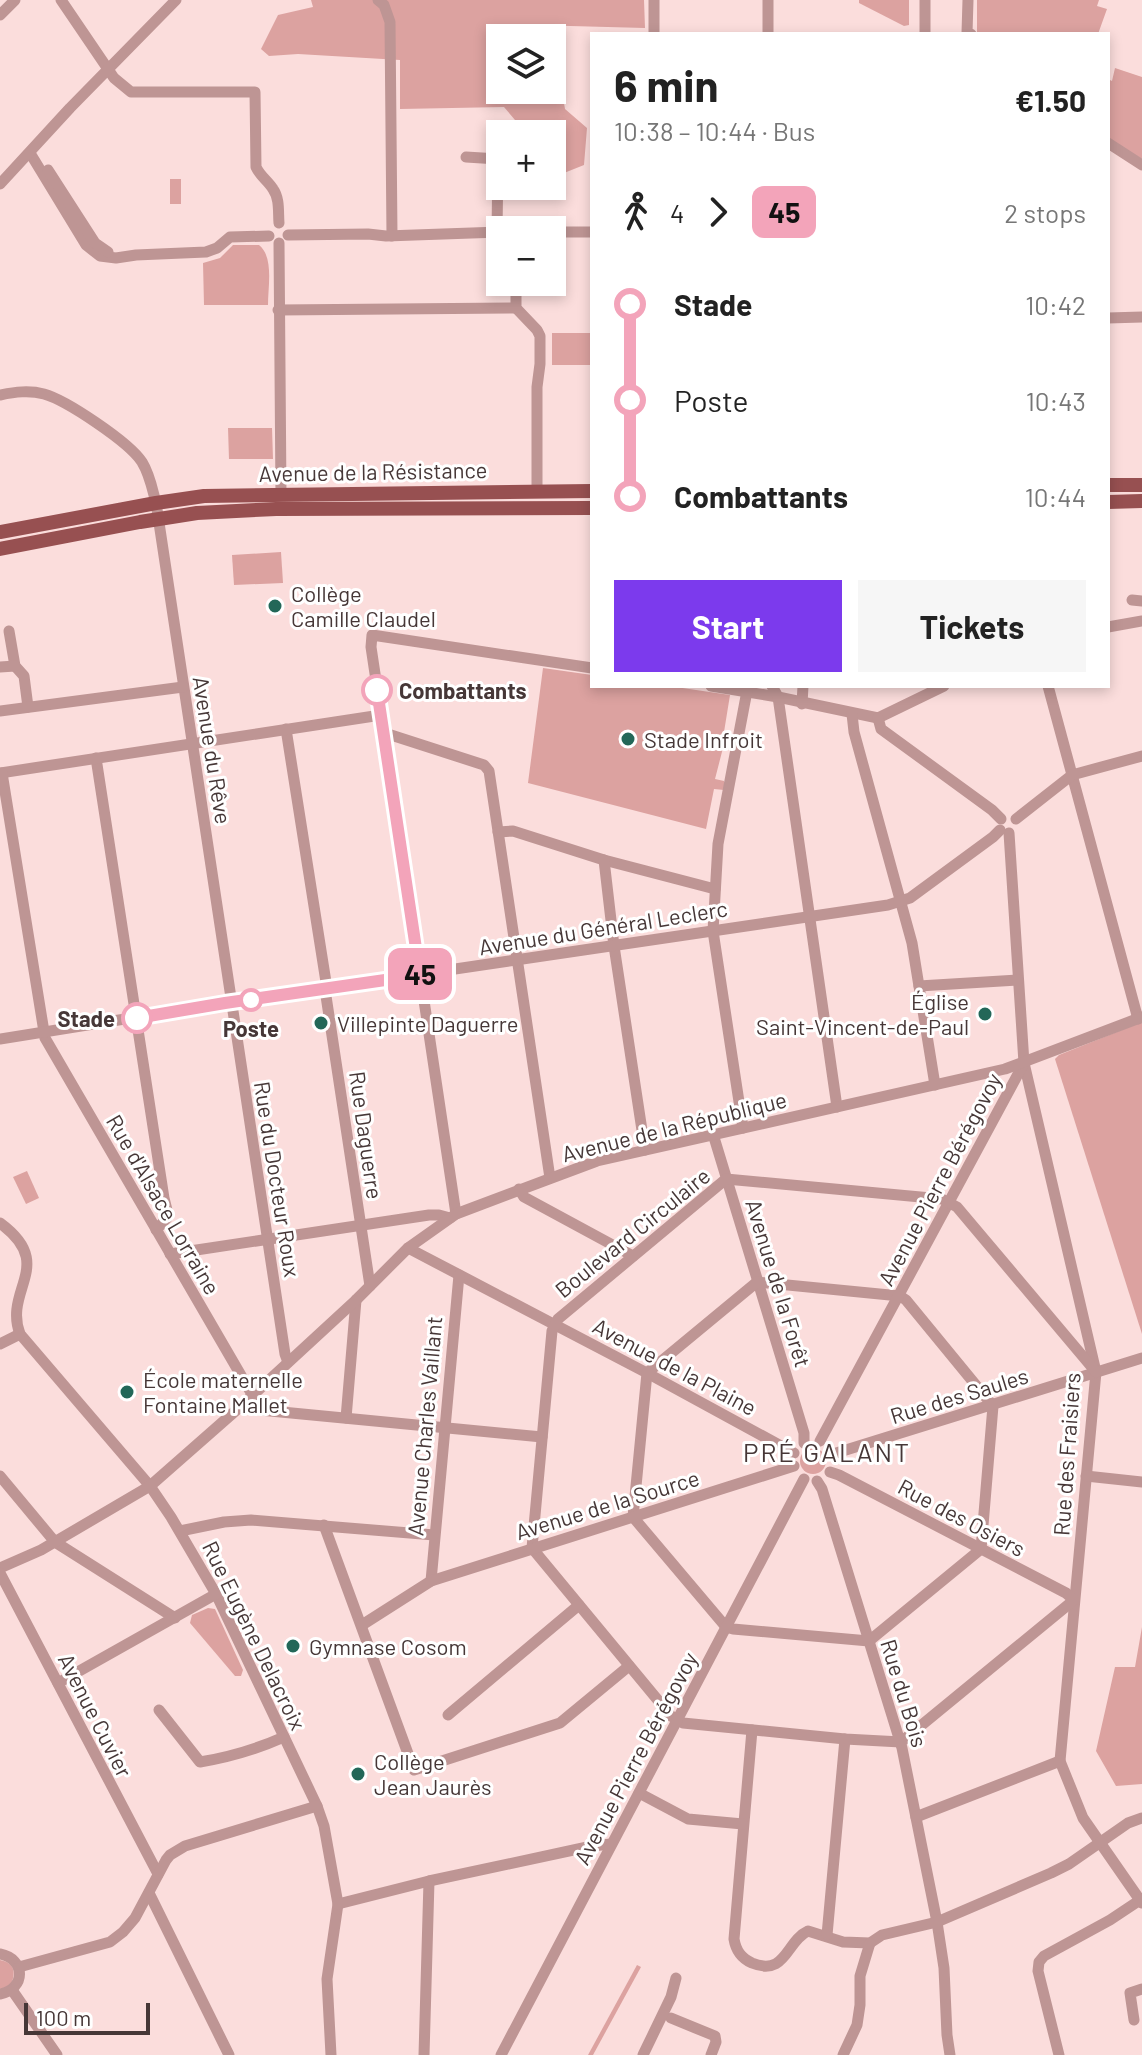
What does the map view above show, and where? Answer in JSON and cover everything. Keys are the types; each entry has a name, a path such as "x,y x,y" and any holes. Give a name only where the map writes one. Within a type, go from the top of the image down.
{"main road":[{"path":"1110,485 1142,485"},
{"name":"Avenue de la Résistance","path":"0,532 156,503 213,496 590,491"},
{"path":"1110,502 1142,501"},
{"name":"Avenue de la Résistance","path":"0,549 197,513 276,509 590,508"}],"street":[{"path":"0,15 15,0"},
{"path":"61,0 114,78 131,92 255,92 256,167 273,189 278,200 279,223 285,226 279,238 281,495"},
{"path":"0,184 176,0"},
{"path":"378,0 384,5 390,22 392,236"},
{"path":"654,0 654,32"},
{"path":"768,0 768,32"},
{"path":"925,0 925,32"},
{"path":"967,32 968,0"},
{"path":"1110,144 1142,165"},
{"path":"31,151 86,245 105,258 206,252 217,248 230,237 486,232"},
{"path":"466,157 498,159 499,216"},
{"path":"368,234 392,220 398,220 416,234"},
{"path":"566,232 590,232"},
{"path":"516,296 516,308 540,336 537,491"},
{"path":"278,310 516,308"},
{"path":"1110,318 1142,317"},
{"name":"Avenue du Rêve","path":"0,395 31,391 65,403 122,442 140,459 149,475 156,503 231,1002"},
{"path":"1110,627 1142,621"},
{"path":"9,631 15,666 24,676 28,707"},
{"path":"170,1254 429,1215 453,1216 371,647 372,635 590,668"},
{"path":"0,667 15,666"},
{"path":"0,711 183,687"},
{"path":"725,688 775,692 802,704 878,718 940,688"},
{"path":"802,704 803,688"},
{"path":"1049,688 1140,1018"},
{"path":"743,1128 713,931 718,844 747,691"},
{"path":"775,692 837,1107"},
{"path":"852,714 854,732 912,943 935,1085"},
{"path":"43,1032 1,773 381,715"},
{"path":"878,718 881,729 992,810 1003,827 1017,828 1016,819 1072,775 1142,756"},
{"name":"Rue Daguerre","path":"286,729 370,1286"},
{"path":"384,736 391,735 484,765 489,771 550,1178"},
{"path":"96,758 167,1210 167,1218 156,1230"},
{"name":"Avenue du Général Leclerc","path":"0,1039 888,905 910,898 1003,827"},
{"name":"Rue des Fraisiers","path":"1003,827 1024,1063 1096,1372 1060,1761"},
{"path":"498,832 513,831 604,860 715,889"},
{"path":"604,860 645,1150"},
{"path":"919,986 1018,980"},
{"name":"Rue du Docteur Roux","path":"231,1002 288,1362"},
{"name":"Avenue de la République","path":"0,1570 41,1550 150,1486 253,1396 408,1248 453,1216 597,1161 998,1071 1140,1018"},
{"name":"Rue d'Alsace Lorraine","path":"43,1032 253,1396"},
{"name":"Avenue Pierre Bérégovoy","path":"820,1441 1024,1063"},
{"path":"998,1071 1008,1091"},
{"name":"Avenue de la Forêt","path":"713,1134 804,1433 804,1443"},
{"name":"Boulevard Circulaire","path":"532,1548 554,1324 633,1256 726,1179 949,1202"},
{"path":"519,1189 524,1197 633,1256"},
{"path":"949,1202 957,1207 1096,1372"},
{"path":"0,1223 22,1245 27,1258 27,1271 16,1306 15,1317 20,1334 0,1344"},
{"name":"Avenue de la Plaine","path":"408,1248 794,1453"},
{"name":"Avenue Charles Vaillant","path":"431,1581 459,1275"},
{"path":"757,1282 900,1296 993,1406 981,1549 869,1641 726,1627 633,1517 647,1373 757,1282"},
{"path":"346,1418 356,1300"},
{"name":"Rue Eugène Delacroix","path":"20,1334 150,1486 180,1531 216,1594 317,1806 324,1826 338,1904 327,1979 331,2055"},
{"name":"Rue des Saules","path":"833,1454 1142,1358"},
{"path":"241,1406 542,1437"},
{"path":"820,1441 833,1454 833,1467 817,1481 804,1479 794,1466 794,1453 804,1443 820,1441"},
{"name":"Avenue de la Source","path":"362,1625 431,1581 794,1466"},
{"name":"Rue des Osiers","path":"830,1472 1066,1593 1074,1600"},
{"path":"0,1476 55,1542 175,1618"},
{"path":"1086,1476 1142,1482"},
{"name":"Avenue Pierre Bérégovoy","path":"501,2055 804,1479"},
{"name":"Rue du Bois","path":"817,1481 901,1742 937,1922 944,1968 950,2055"},
{"path":"180,1531 251,1520 434,1535"},
{"path":"324,1525 414,1770 560,1723 629,1666"},
{"path":"532,1548 677,1720 845,1739 901,1742 1074,1600"},
{"name":"Avenue Cuvier","path":"0,1570 158,1874"},
{"path":"58,1683 216,1594"},
{"path":"448,1715 579,1605"},
{"path":"159,1710 200,1762 251,1751 284,1737"},
{"path":"752,1730 734,1939 737,1951 759,1966 771,1966 782,1961 804,1933 812,1931 843,1942 870,1943 882,1935 937,1922 1069,1864 1128,1823 1142,1818"},
{"path":"827,1935 845,1739"},
{"path":"916,1817 1060,1761 1083,1818 1141,1902 1044,1956 1039,1962 1038,1971 1059,2055"},
{"path":"639,1793 688,1819 743,1824"},
{"path":"19,1967 110,1942 135,1918 170,1855 185,1846 317,1806"},
{"path":"338,1904 429,1881 611,1844"},
{"path":"424,2055 429,1881"},
{"path":"149,1893 229,2055"},
{"path":"843,2055 857,2025 860,1976 870,1943"},
{"path":"0,1954 11,1957 19,1967 19,1980 6,1992 57,2055"},
{"path":"641,2055 671,1997 676,1978"},
{"path":"1134,2020 1130,1993 1142,1989"},
{"path":"671,2018 715,2036 711,2055"}],"shaded area":[{"path":"311,0 644,0 645,28 486,24 486,104 564,104 565,109 587,128 584,165 566,172 566,120 515,120 504,107 400,109 400,60 298,54 269,56 261,49 278,15 313,7"},
{"path":"859,0 909,0 909,25 904,26 859,3"},
{"path":"977,0 1099,0 1097,6 1107,9 1099,32 977,32"},
{"path":"1115,68 1142,77 1142,159 1110,140"},
{"path":"170,179 181,179 181,204 170,204"},
{"path":"233,245 259,245 264,250 269,272 268,305 204,305 203,263 220,258"},
{"path":"552,333 590,333 590,365 552,365"},
{"path":"228,428 272,428 273,459 229,459"},
{"path":"281,552 283,583 234,585 232,555"},
{"name":"Stade Infroit","path":"543,668 590,675 590,688 683,688 730,695 724,744 715,779 724,781 724,790 714,789 706,829 528,783"},
{"path":"1142,1022 1142,1334 1055,1059"},
{"path":"27,1171 39,1198 26,1204 13,1177"},
{"path":"813,1448 822,1452 826,1461 822,1470 813,1474 804,1470 800,1461 804,1452"},
{"path":"208,1608 215,1609 243,1670 241,1676 235,1676 190,1623 192,1615"},
{"path":"1142,1627 1142,1784 1116,1786 1096,1751 1115,1667 1135,1667"},
{"path":"0,1960 12,1966 14,1973 10,1986 0,1989"},
{"path":"637,1965 641,1967 593,2055 588,2055"}],"bus line":[{"name":"45","path":"137,1018 420,975 377,690"}],"place":[{"name":"Collège Camille Claudel","path":"275,606"},
{"name":"Combattants","path":"377,690"},
{"name":"Stade Infroit","path":"628,739"},
{"name":"Poste","path":"251,1000"},
{"name":"Église Saint-Vincent-de-Paul","path":"985,1014"},
{"name":"Stade","path":"137,1018"},
{"name":"Villepinte Daguerre","path":"321,1023"},
{"name":"École maternelle Fontaine Mallet","path":"127,1392"},
{"name":"Gymnase Cosom","path":"293,1646"},
{"name":"Collège Jean Jaurès","path":"358,1774"}],"district":[{"name":"PRÉ GALANT","path":"827,1451"}]}
